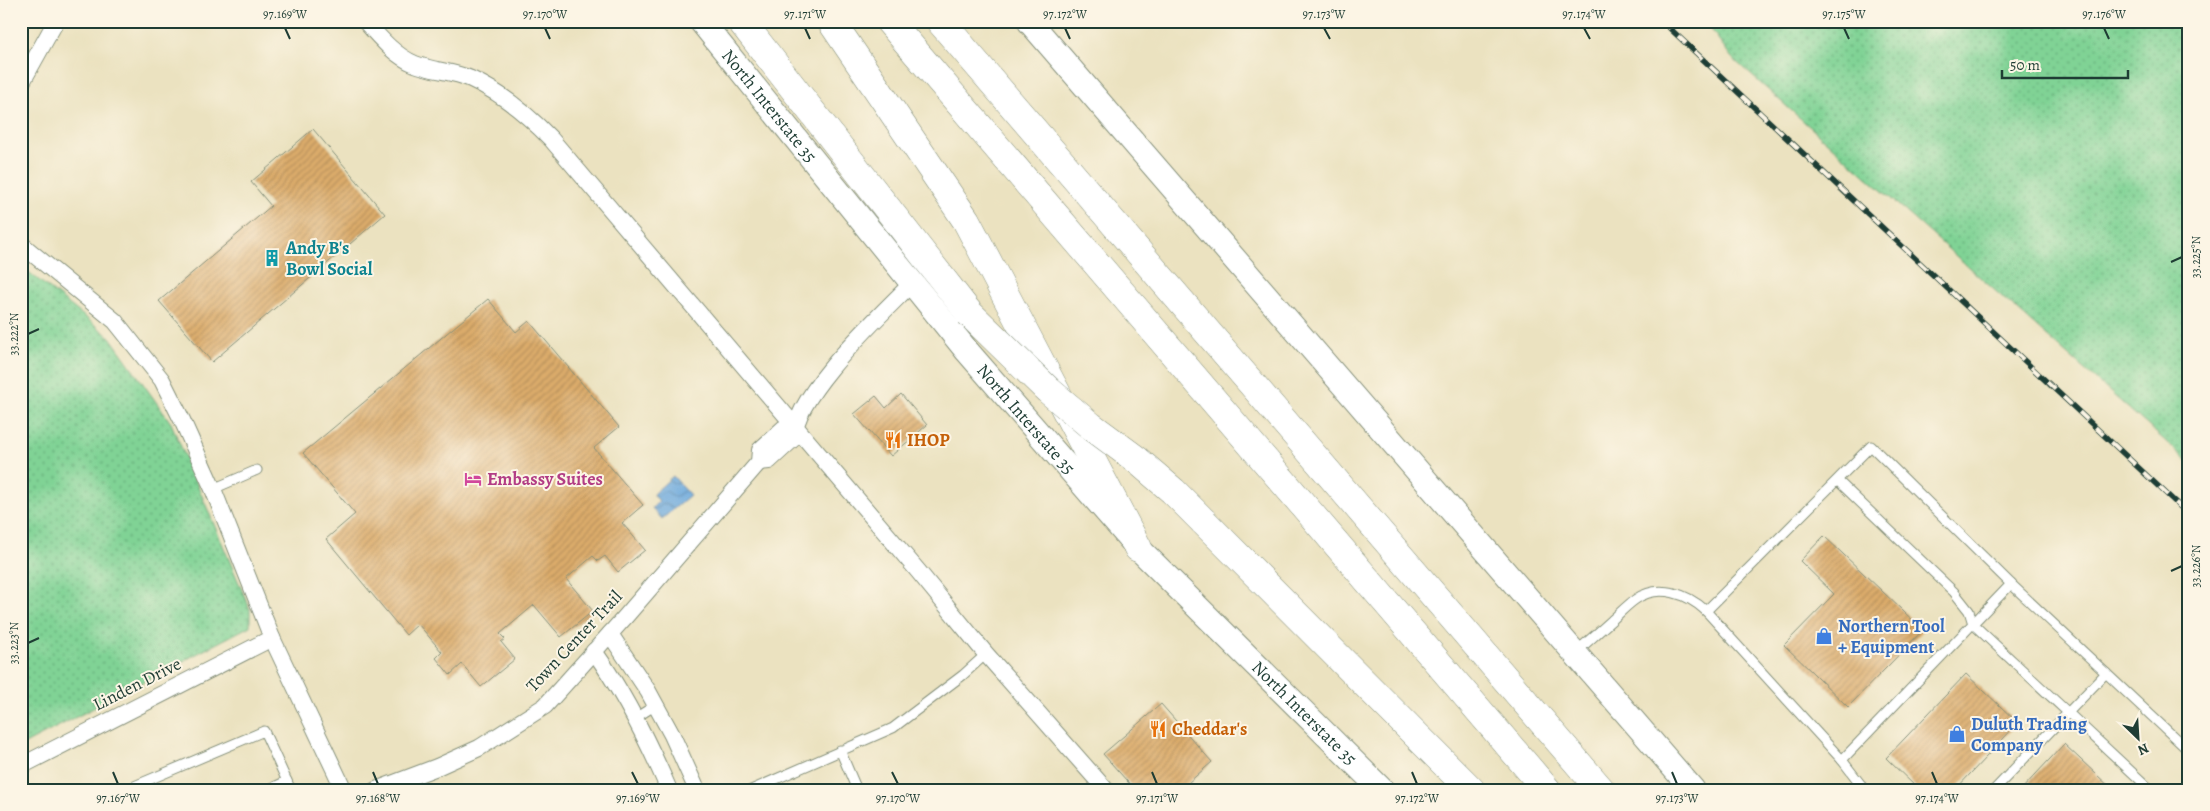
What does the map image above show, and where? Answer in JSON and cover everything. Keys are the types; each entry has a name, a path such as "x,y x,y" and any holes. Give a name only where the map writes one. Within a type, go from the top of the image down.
{"highway":[{"path":"741,21 969,313 1048,390 1166,485 1472,790"},
{"path":"831,21 966,220 1138,548"},
{"path":"889,21 1547,790"},
{"path":"940,21 1601,790"}],"main road":[{"name":"North Interstate 35","path":"701,21 967,351 1138,548 1376,788"},
{"path":"1028,21 1693,790"}],"street":[{"path":"21,84 56,21"},
{"path":"365,21 394,52 415,64 470,78 499,94 528,115 918,571 986,654 1106,790"},
{"path":"21,244 116,320 162,380 182,420 212,489 272,638 344,790"},
{"name":"Town Center Trail","path":"376,790 437,767 479,748 545,706 759,462 769,461 794,438 794,427 814,391 840,356 913,282"},
{"path":"610,634 656,705 697,790"},
{"name":"Linden Drive","path":"21,766 272,638"},
{"path":"594,651 614,680 635,718 649,744 669,790"}],"lane":[{"path":"1706,611 1871,446 2011,584 2189,751"},
{"path":"212,489 257,470"},
{"path":"1838,481 1954,592 1968,611 1973,624 2151,790"},
{"path":"1842,760 2011,584"},
{"path":"1574,653 1636,599 1648,593 1660,591 1686,596 1706,611 1842,760 1865,790"},
{"path":"751,790 893,728 963,675 986,654"},
{"path":"1994,790 2106,673"},
{"path":"635,718 656,705"},
{"path":"125,790 264,731 289,785 267,790"},
{"path":"840,750 857,790"}],"green space":[{"path":"1705,21 2189,21 2189,462 1732,58"},
{"path":"21,266 110,337 171,423 250,609 250,626 21,746"}],"water":[{"path":"673,476 690,495 662,519 652,508 659,501 653,494"}],"building":[{"name":"Andy B's Bowl Social","path":"313,129 385,214 212,362 159,301 271,206 251,182"},
{"name":"Embassy Suites","path":"488,299 516,332 529,321 619,427 594,448 643,505 622,523 645,550 618,572 605,556 598,561 593,556 566,579 593,611 561,637 534,605 500,634 505,639 501,642 515,659 481,687 462,664 450,675 436,658 442,652 418,624 406,635 326,539 355,514 303,453"},
{"name":"IHOP","path":"901,394 927,425 891,456 854,414 876,396 886,408"},
{"path":"1824,536 1923,630 1848,707 1784,645 1834,594 1800,561"},
{"path":"1966,674 2018,723 1955,790 1919,790 1886,758"},
{"name":"Cheddar's","path":"1161,704 1212,762 1180,790 1135,790 1103,754"},
{"path":"2064,744 2113,790 2021,790"}],"railway":[{"path":"1662,21 2189,515"}],"place":[{"name":"Andy B's Bowl Social","path":"272,258"},
{"name":"IHOP","path":"893,440"},
{"name":"Embassy Suites","path":"473,479"},
{"name":"Northern Tool + Equipment","path":"1824,636"},
{"name":"Cheddar's","path":"1158,729"},
{"name":"Duluth Trading Company","path":"1957,734"}]}
